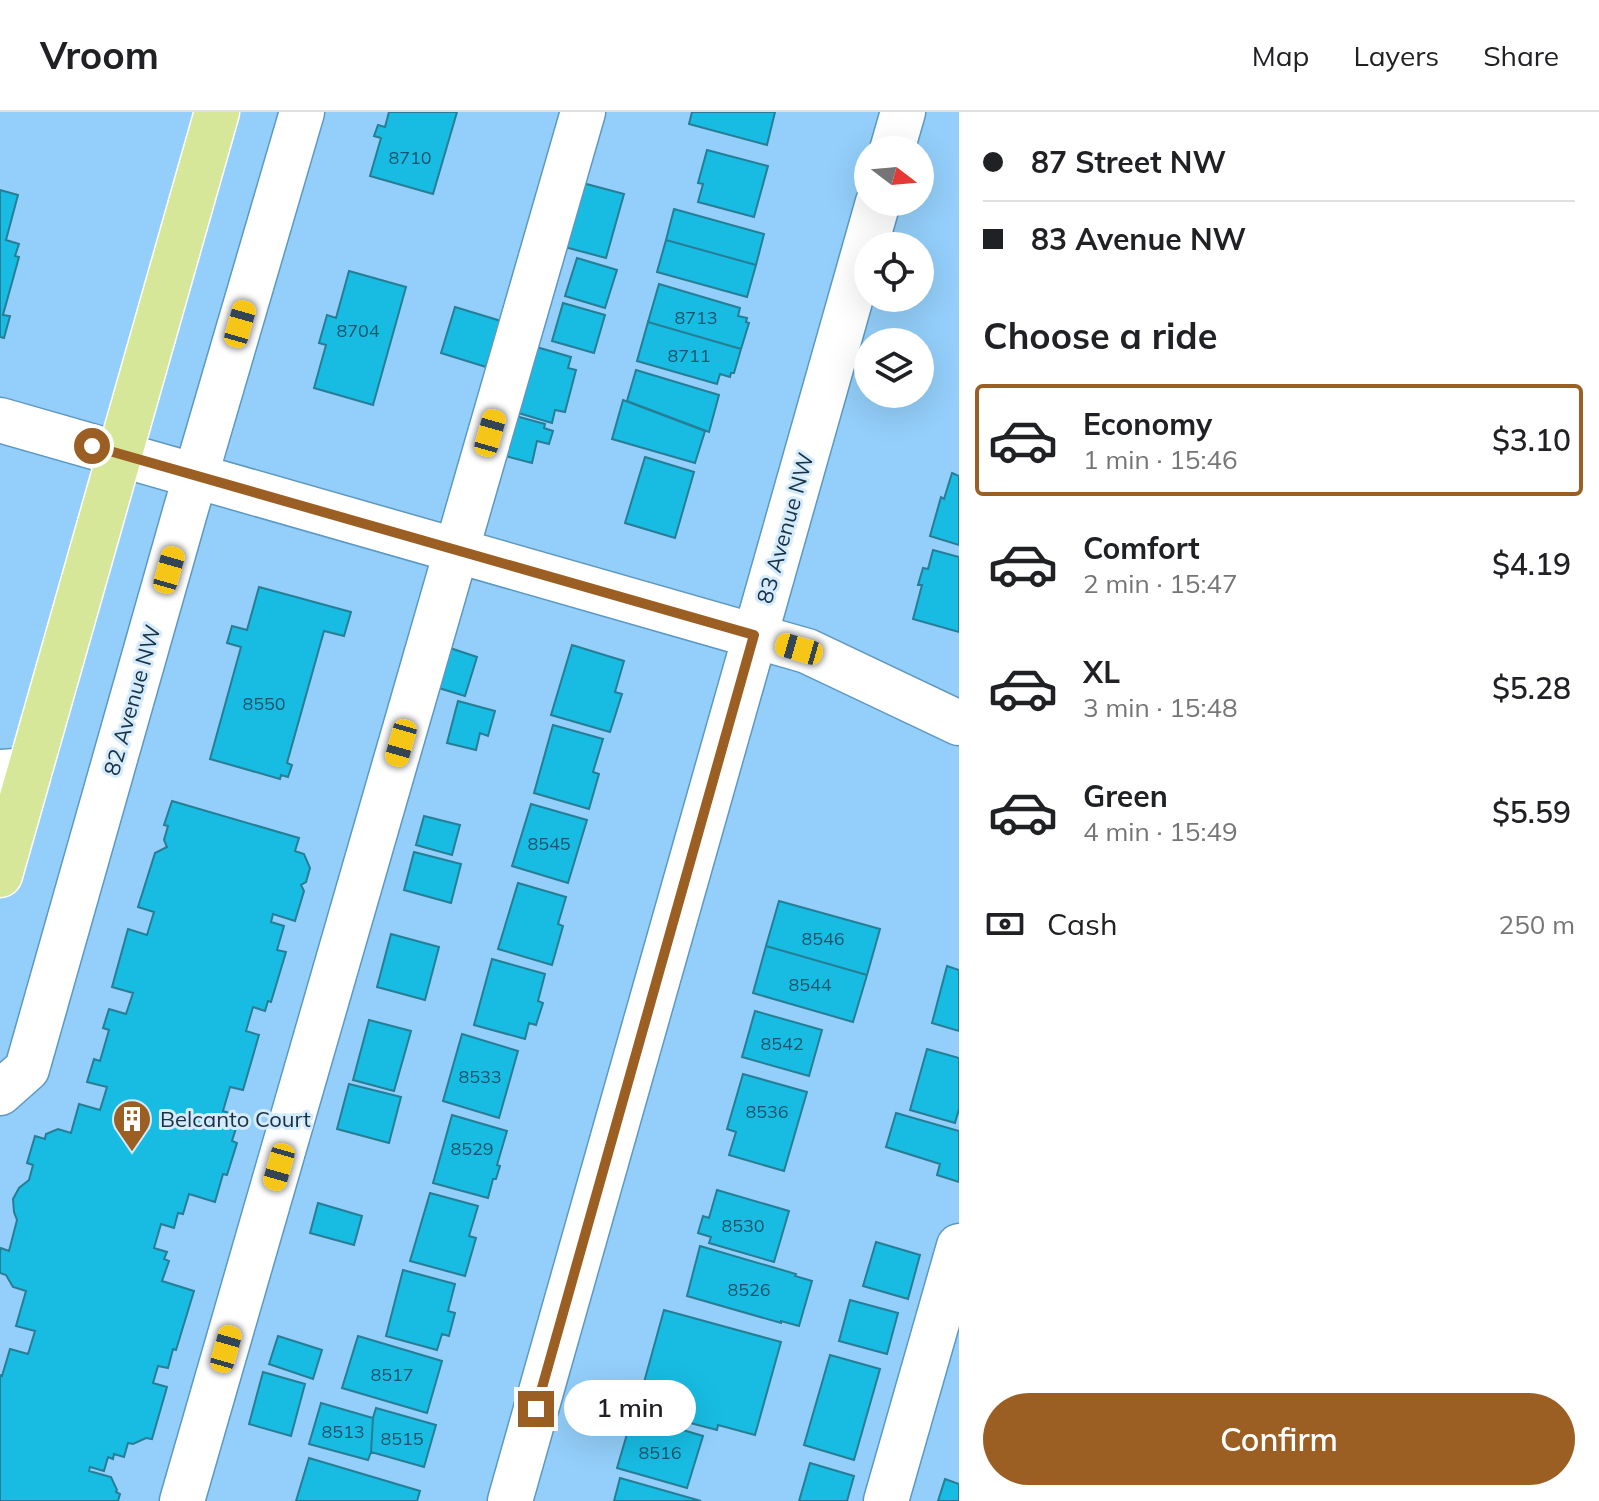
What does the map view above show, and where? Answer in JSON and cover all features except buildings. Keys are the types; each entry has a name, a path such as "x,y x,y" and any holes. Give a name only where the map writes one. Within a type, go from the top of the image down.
{"main road":[{"path":"0,875 15,771 120,454 217,112"}],"street":[{"name":"82 Avenue NW","path":"0,1093 27,1069 302,112"},
{"path":"182,1501 583,112"},
{"path":"896,136 903,112"},
{"name":"83 Avenue NW","path":"510,1501 874,216"},
{"path":"0,420 807,651 959,723"},
{"path":"886,1501 959,1246"}],"place":[{"name":"Belcanto Court","path":"132,1153"}],"route":[{"path":"92,446 754,635 536,1409"}]}
